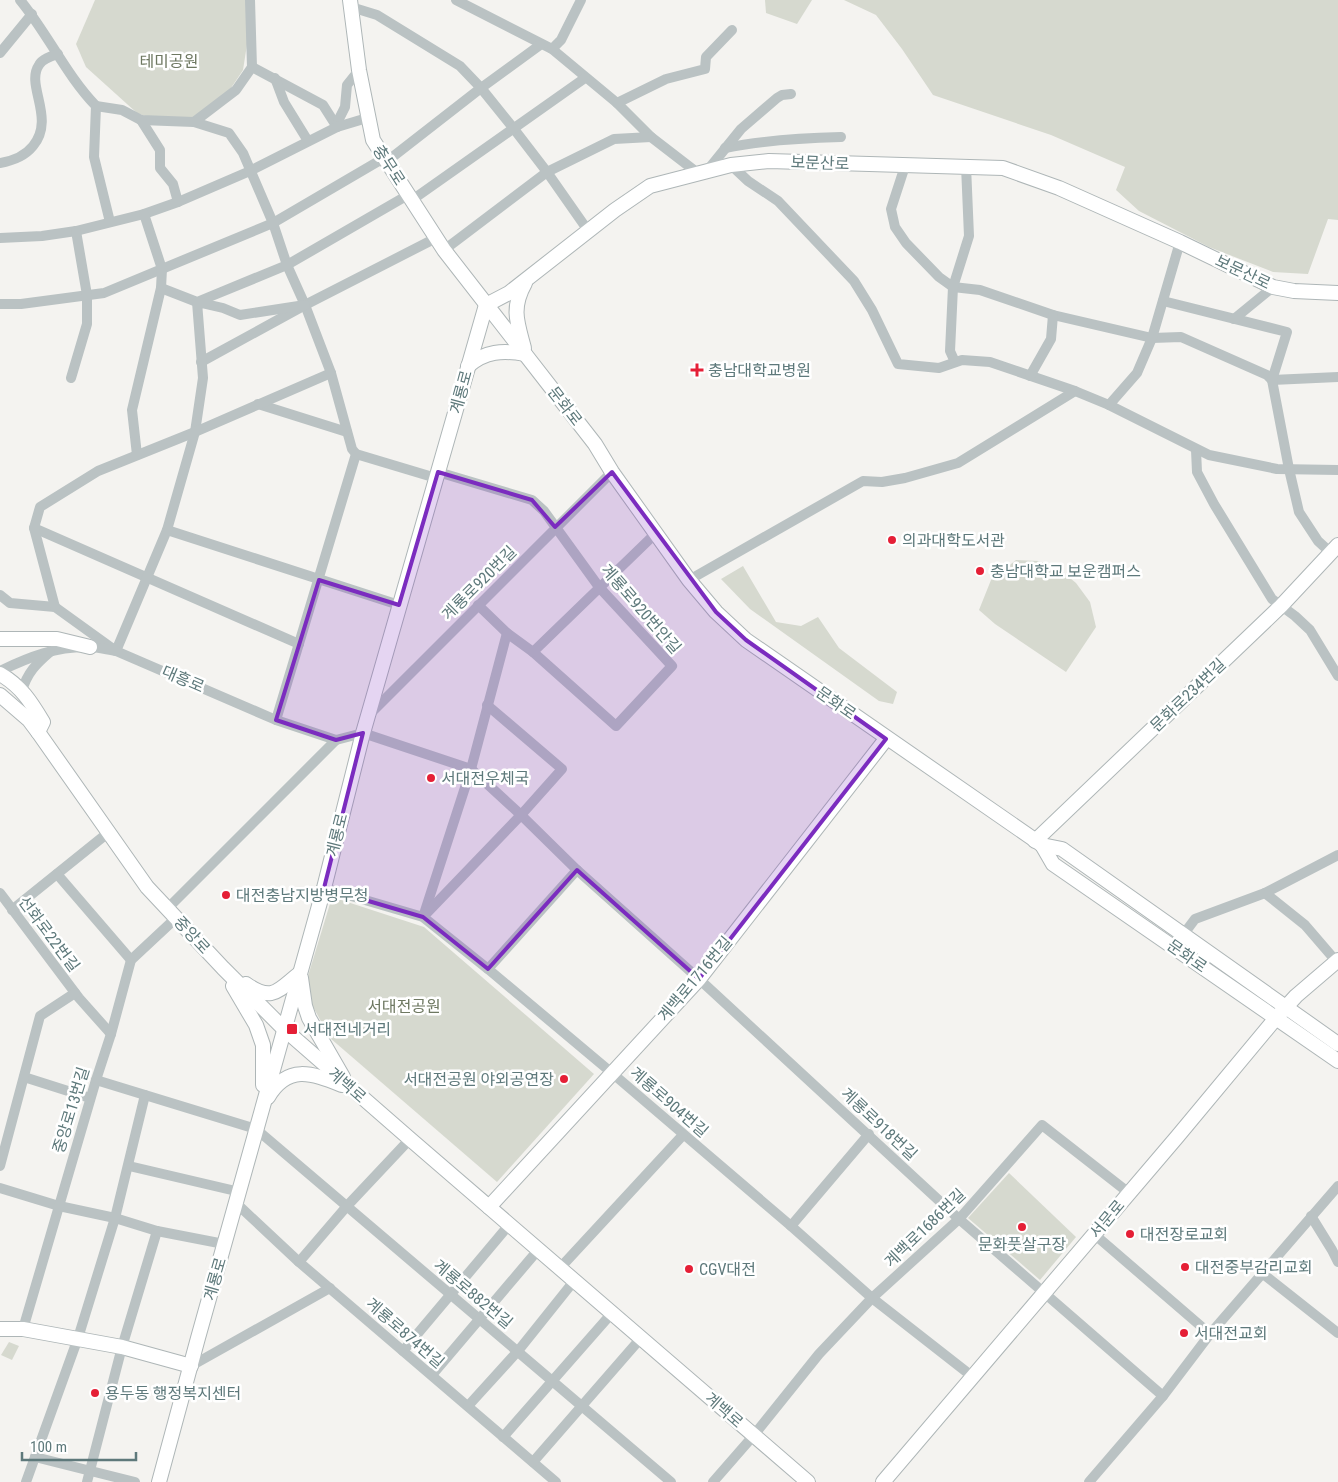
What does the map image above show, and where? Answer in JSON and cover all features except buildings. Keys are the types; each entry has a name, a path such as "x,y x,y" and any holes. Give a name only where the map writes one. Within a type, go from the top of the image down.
{"main road":[{"name":"충무로","path":"351,3 359,70 367,118 373,140 444,250 486,305"},
{"name":"보문산로","path":"486,305 509,293 615,210 650,186 731,165 769,161 1003,168 1059,188 1180,242 1273,287 1294,291 1338,293"},
{"path":"468,366 486,354 513,352 525,354 515,310 518,295 527,279"},
{"name":"문화로","path":"486,305 595,444 612,472 689,580 716,612 746,640 886,739 1039,843 1062,849 1338,1044"},
{"name":"계룡로","path":"159,1482 324,888 363,733 486,305"},
{"name":"문화로234번길","path":"1039,843 1281,606 1334,548"},
{"path":"0,639 57,639 90,647"},
{"path":"0,673 14,682 22,691 43,722 38,732"},
{"path":"0,681 3,697"},
{"name":"중앙로","path":"3,697 30,720 147,886 223,968 284,1029"},
{"name":"계백로1716번길","path":"489,1207 699,979 886,739"},
{"name":"문화로","path":"1039,843 1053,864 1338,1062"},
{"name":"서문로","path":"883,1482 1130,1193 1276,1018 1296,996 1337,961"},
{"path":"223,968 259,993 268,994 275,992 300,973 305,1006 309,1018 350,1088"},
{"path":"223,968 256,1025 263,1046 262,1107"},
{"name":"계백로","path":"284,1029 808,1482"},
{"path":"262,1107 276,1085 284,1078 301,1073 324,1078 350,1088"},
{"path":"0,1329 23,1328 78,1338 122,1347 191,1366"}],"street":[{"path":"20,0 32,14 83,92 96,106 122,110 141,120 194,122 229,133 243,153 273,223 287,265 305,305 331,373 352,449 356,454 437,475"},
{"path":"194,122 236,90 252,67 250,0"},
{"path":"456,0 552,49 617,103 651,137 703,173 741,129 777,98 782,95 791,94"},
{"path":"552,49 561,40 581,0"},
{"path":"351,3 377,15 460,66 481,88 514,129 589,232"},
{"path":"0,53 32,14"},
{"path":"617,103 666,79 705,69 706,57 732,30"},
{"path":"0,304 21,304 104,293 273,223 385,160 540,44"},
{"path":"0,164 10,162 28,152 35,144 41,132 43,120 36,84 36,70 40,62 58,54"},
{"path":"252,67 323,105 337,127"},
{"path":"337,127 345,106 347,85 359,70"},
{"path":"275,78 284,102 308,141"},
{"path":"198,302 287,265 410,198 514,129 586,78"},
{"path":"96,106 94,157 110,222"},
{"path":"0,238 42,236 144,214 250,172 337,127 367,118"},
{"path":"141,120 160,150 160,168 173,184 178,202"},
{"path":"444,250 547,172 614,139 651,137"},
{"path":"725,148 754,142 841,137"},
{"path":"731,165 748,181 778,201 854,281 872,310 898,364 939,368 962,360 990,362 1075,391 1109,405 1208,456 1277,470 1338,470"},
{"path":"904,166 891,208 895,226 906,244 939,277 953,287 980,290 1053,315 1152,338 1181,337 1267,375 1272,380 1338,376"},
{"path":"955,362 950,351 953,287 969,236 966,166"},
{"path":"137,455 132,410 160,288 162,269 144,214"},
{"path":"71,378 88,324 87,295 76,230"},
{"path":"201,362 305,305 436,238"},
{"path":"1109,405 1137,372 1152,338 1180,242"},
{"path":"1234,319 1273,287"},
{"path":"160,288 240,315 305,305"},
{"path":"1163,301 1287,332 1272,380 1289,469 1299,512 1318,542 1334,548"},
{"path":"0,595 10,603 56,607 116,651 167,530 195,432 202,378 198,302"},
{"path":"1030,376 1051,340 1053,315"},
{"path":"56,607 34,528 40,508 98,470 195,432 331,373"},
{"path":"689,580 862,481 882,482 905,478 958,464 1075,391"},
{"path":"258,404 347,432"},
{"path":"1196,450 1197,472 1214,504 1272,599 1310,630 1338,676"},
{"path":"276,720 356,454"},
{"name":"계룡로920번길","path":"368,716 612,472"},
{"name":"계룡로920번안길","path":"437,475 532,500 544,511 599,587 672,666 616,726 533,652 507,633 478,605"},
{"path":"34,528 299,644"},
{"path":"167,530 399,605"},
{"path":"533,652 655,534"},
{"path":"423,917 471,769 507,633"},
{"name":"대흥로","path":"0,673 28,658 53,650 90,647 116,651 276,720 336,740"},
{"path":"22,691 25,680 32,668 53,650"},
{"path":"423,917 521,815 562,769 487,705"},
{"path":"57,874 130,960 336,740 363,733"},
{"name":"계룡로918번길","path":"363,733 471,769 577,870 869,1134 959,1219 1163,1396"},
{"path":"12,910 109,832"},
{"path":"1182,935 1194,919 1265,894 1338,855"},
{"path":"488,969 577,870"},
{"name":"계룡로904번길","path":"324,888 423,917 612,1073 872,1298 973,1377"},
{"name":"선화로22번길","path":"0,894 77,996 40,1016 0,1166"},
{"name":"서문로","path":"1265,894 1305,925 1337,961"},
{"name":"중앙로13번길","path":"23,1328 90,1098 111,1034 130,960"},
{"path":"77,996 111,1034"},
{"path":"24,1077 90,1098"},
{"path":"96,1080 256,1128"},
{"path":"26,1482 78,1338 115,1218 145,1095"},
{"name":"계백로1686번길","path":"713,1482 754,1435 819,1354 872,1298 959,1219 1042,1125 1130,1193"},
{"name":"계룡로882번길","path":"256,1128 672,1482"},
{"path":"790,1226 869,1134"},
{"path":"560,1268 683,1135"},
{"path":"299,1262 347,1206 410,1139"},
{"path":"129,1166 238,1197"},
{"path":"1089,1482 1163,1396 1210,1334 1338,1186"},
{"path":"0,1188 59,1206 115,1218 156,1231 224,1244"},
{"name":"계룡로874번길","path":"238,1197 299,1262 556,1482"},
{"path":"1311,1216 1338,1262"},
{"path":"403,1351 509,1225"},
{"path":"87,1482 122,1347 156,1231"},
{"path":"1094,1234 1210,1334"},
{"path":"432,1375 538,1250"},
{"path":"1262,1273 1338,1333"},
{"path":"468,1406 518,1351 574,1281"},
{"path":"191,1366 330,1288"},
{"path":"503,1437 612,1313"},
{"path":"533,1462 640,1338"},
{"path":"35,1457 135,1482"}],"highlighted area":[{"path":"438,472 532,500 555,527 612,472 716,612 746,640 886,739 699,979 577,870 488,969 423,917 324,888 363,733 336,740 276,720 319,580 399,605"}],"green space":[{"name":"테미공원","path":"95,0 248,0 249,32 243,70 229,91 195,117 164,123 137,113 86,67 76,44"},
{"path":"765,0 812,0 797,24 766,13"},
{"path":"844,0 1338,0 1338,220 1328,219 1308,274 1273,272 1209,247 1139,211 1116,190 1125,167 1051,135 933,95 876,15"},
{"path":"1016,560 1039,561 1058,568 1076,583 1090,602 1096,627 1066,672 995,624 979,610 991,580"},
{"path":"743,566 776,622 801,626 818,617 839,648 897,692 893,704 879,701 750,609 721,579"},
{"name":"서대전공원","path":"332,897 424,927 594,1074 497,1182 330,1038 311,1003 308,976"},
{"name":"문화풋살구장","path":"1009,1173 1076,1237 1040,1280 968,1218"},
{"path":"9,1342 19,1346 12,1360 1,1355"}],"place":[{"name":"충남대학교병원","path":"697,370"},
{"name":"의과대학도서관","path":"892,540"},
{"name":"충남대학교 보운캠퍼스","path":"980,571"},
{"name":"서대전우체국","path":"431,778"},
{"name":"대전충남지방병무청","path":"226,895"},
{"name":"서대전네거리","path":"292,1029"},
{"name":"서대전공원 야외공연장","path":"564,1079"},
{"name":"문화풋살구장","path":"1022,1227"},
{"name":"대전장로교회","path":"1130,1234"},
{"name":"대전중부감리교회","path":"1185,1267"},
{"name":"CGV대전","path":"689,1269"},
{"name":"서대전교회","path":"1184,1333"},
{"name":"용두동 행정복지센터","path":"95,1393"}]}
